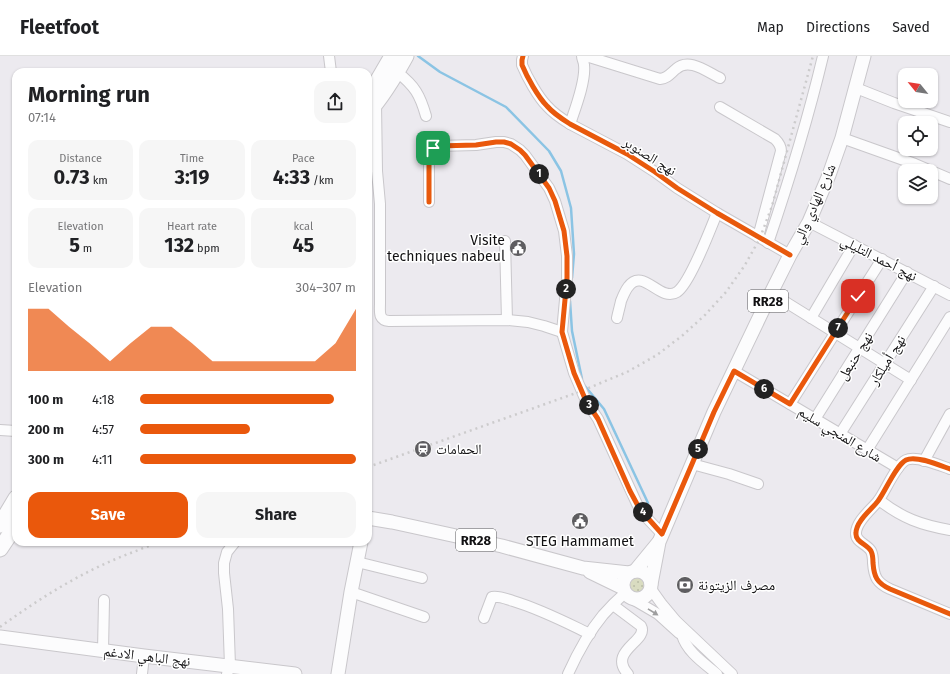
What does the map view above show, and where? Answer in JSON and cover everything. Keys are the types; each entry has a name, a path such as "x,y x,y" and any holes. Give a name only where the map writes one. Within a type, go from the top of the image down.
{"highway":[{"path":"372,102 397,72 401,57"},
{"path":"373,80 401,57"},
{"path":"0,525 12,505"},
{"path":"0,549 12,531"}],"main road":[{"name":"شارع الهادي والي","path":"660,538 714,412 790,255 809,222 829,175 842,138 864,56"},
{"name":"RR28","path":"372,519 502,546 583,568 632,572 640,571 650,578 651,586"},
{"name":"RR28","path":"627,594 623,583 625,577 632,572 660,538"},
{"name":"RR28","path":"651,586 660,538"},
{"path":"338,674 351,592 360,546"},
{"name":"RR28","path":"583,568 627,594"},
{"path":"627,594 639,600 645,598 649,594 651,586"},
{"name":"نهج الباهي الادغم","path":"0,637 103,650 228,670 295,674"}],"street":[{"path":"329,56 330,68"},
{"name":"نهج الصنوبر","path":"523,56 522,65 524,70 546,105 554,113 570,124 627,154 717,213 790,255"},
{"path":"570,124 578,101 584,74 582,56"},
{"path":"586,56 660,79 670,76 680,66 687,64 694,65 720,78"},
{"path":"768,243 794,164 823,56"},
{"path":"397,72 413,86 422,103 426,116"},
{"path":"856,88 950,122"},
{"path":"720,107 775,139 781,147 758,237"},
{"path":"372,123 380,204 380,314 384,321 507,320 528,322 562,332"},
{"path":"842,138 915,164 950,179"},
{"path":"429,202 429,156 430,151 437,146 476,145 496,142 511,144 525,155 549,188 555,201 564,231 567,263 562,332 574,373 586,401 598,419 630,491 660,538"},
{"path":"617,318 625,293 634,281 644,281 664,293 669,294 678,291 682,287 691,272 717,213"},
{"name":"نهج أحمد التليلي","path":"809,222 950,295"},
{"path":"505,241 507,320"},
{"path":"811,318 854,245"},
{"path":"790,404 882,259"},
{"name":"نهج حنبعل","path":"815,419 907,272"},
{"name":"نهج أميلكار","path":"840,434 934,286"},
{"path":"772,293 910,380"},
{"path":"867,450 950,317"},
{"name":"شارع المنجي سليم","path":"734,371 898,468 905,460 914,459 924,460 950,469"},
{"path":"924,460 950,414"},
{"path":"0,430 12,431"},
{"path":"692,464 758,484"},
{"path":"898,468 879,500 859,523 856,537 860,542 868,547 873,555 874,574 877,580 884,586 950,614"},
{"path":"879,500 890,509 914,522 926,526 950,530"},
{"path":"228,670 228,609 224,563 227,552 232,546"},
{"path":"357,562 422,578"},
{"path":"651,586 661,603 676,621 732,674"},
{"path":"351,592 424,616"},
{"path":"568,674 590,634 602,616 627,594 658,614 723,674"},
{"path":"484,618 492,597 498,596 529,606 590,634"},
{"path":"103,650 104,600"},
{"path":"613,605 643,629 642,633 622,657 623,668 628,674"},
{"path":"682,635 686,646 691,652 717,674"},
{"path":"142,674 144,656"}],"green space":[{"path":"637,577 643,580 646,586 643,592 637,595 631,592 628,586 631,580"}],"waterway":[{"path":"418,56 440,72 506,107 549,151 561,171 571,208 574,254 572,278"},
{"path":"570,301 572,331 582,379"},
{"path":"584,385 604,409 648,503"}],"railway":[{"path":"372,466 579,392 627,372 657,355 683,335 705,315 726,292 745,265 760,238 772,206 813,56"},
{"path":"0,627 36,602 74,579 107,563 149,546"}],"cycle path":[{"path":"523,56 522,65 533,87 549,109 558,116 570,124 627,154 717,213 790,255"},
{"path":"429,202 429,156 432,150 437,146 476,145 496,142 511,144 525,155 549,188 555,201 564,231 567,256 567,278 562,332 574,373 586,401 598,419 637,504 645,516 662,534"},
{"path":"950,469 921,460 906,460 898,467 881,497 861,520 856,533 857,539 869,549 873,555 873,568 875,576 879,582 890,589 950,614"}],"place":[{"name":"Visite techniques nabeul","path":"518,248"},
{"name":"الحمامات","path":"423,449"},
{"name":"STEG Hammamet","path":"580,521"},
{"name":"مصرف الزيتونة","path":"685,585"}],"route":[{"path":"433,148 446,145 476,145 496,142 511,144 525,155 549,188 555,201 564,231 567,256 567,278 562,332 574,373 586,401 598,419 637,504 662,534 714,412 734,371 790,404 858,296"}]}
